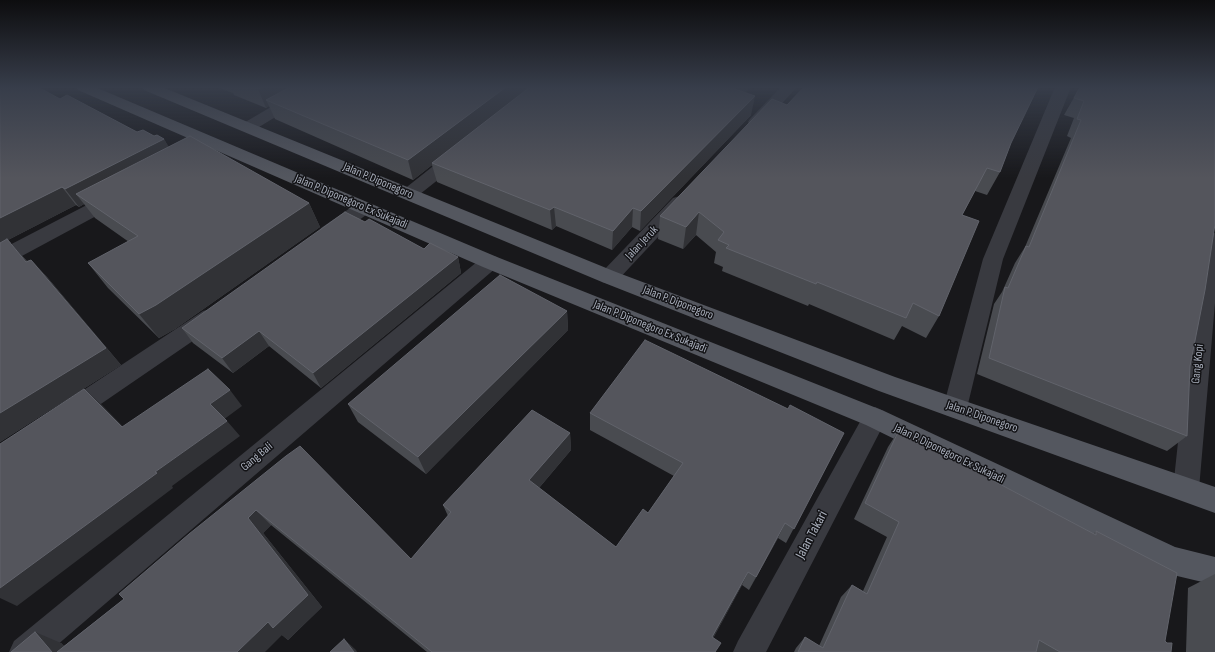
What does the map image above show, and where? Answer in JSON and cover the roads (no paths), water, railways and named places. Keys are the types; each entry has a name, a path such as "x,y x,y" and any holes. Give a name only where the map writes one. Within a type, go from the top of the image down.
{"main road":[{"name":"Jalan P. Diponegoro Ex Sukajadi","path":"154,117 490,262 875,418 1171,572 1215,571"},
{"name":"Jalan P. Diponegoro","path":"224,117 609,277 887,384 1215,500"}],"street":[{"path":"248,127 264,117"},
{"path":"746,133 761,117"},
{"path":"955,408 993,259 1051,117"},
{"path":"195,155 216,144"},
{"path":"409,194 470,145"},
{"path":"0,259 133,188"},
{"name":"Jalan Jeruk","path":"609,277 691,190"},
{"path":"313,244 363,208"},
{"name":"Gang Kopi","path":"1186,489 1203,311 1215,240"},
{"name":"Gang Bali","path":"25,652 490,262"},
{"path":"53,423 172,345 226,306"},
{"name":"Jalan Takari","path":"749,652 875,418"}]}
